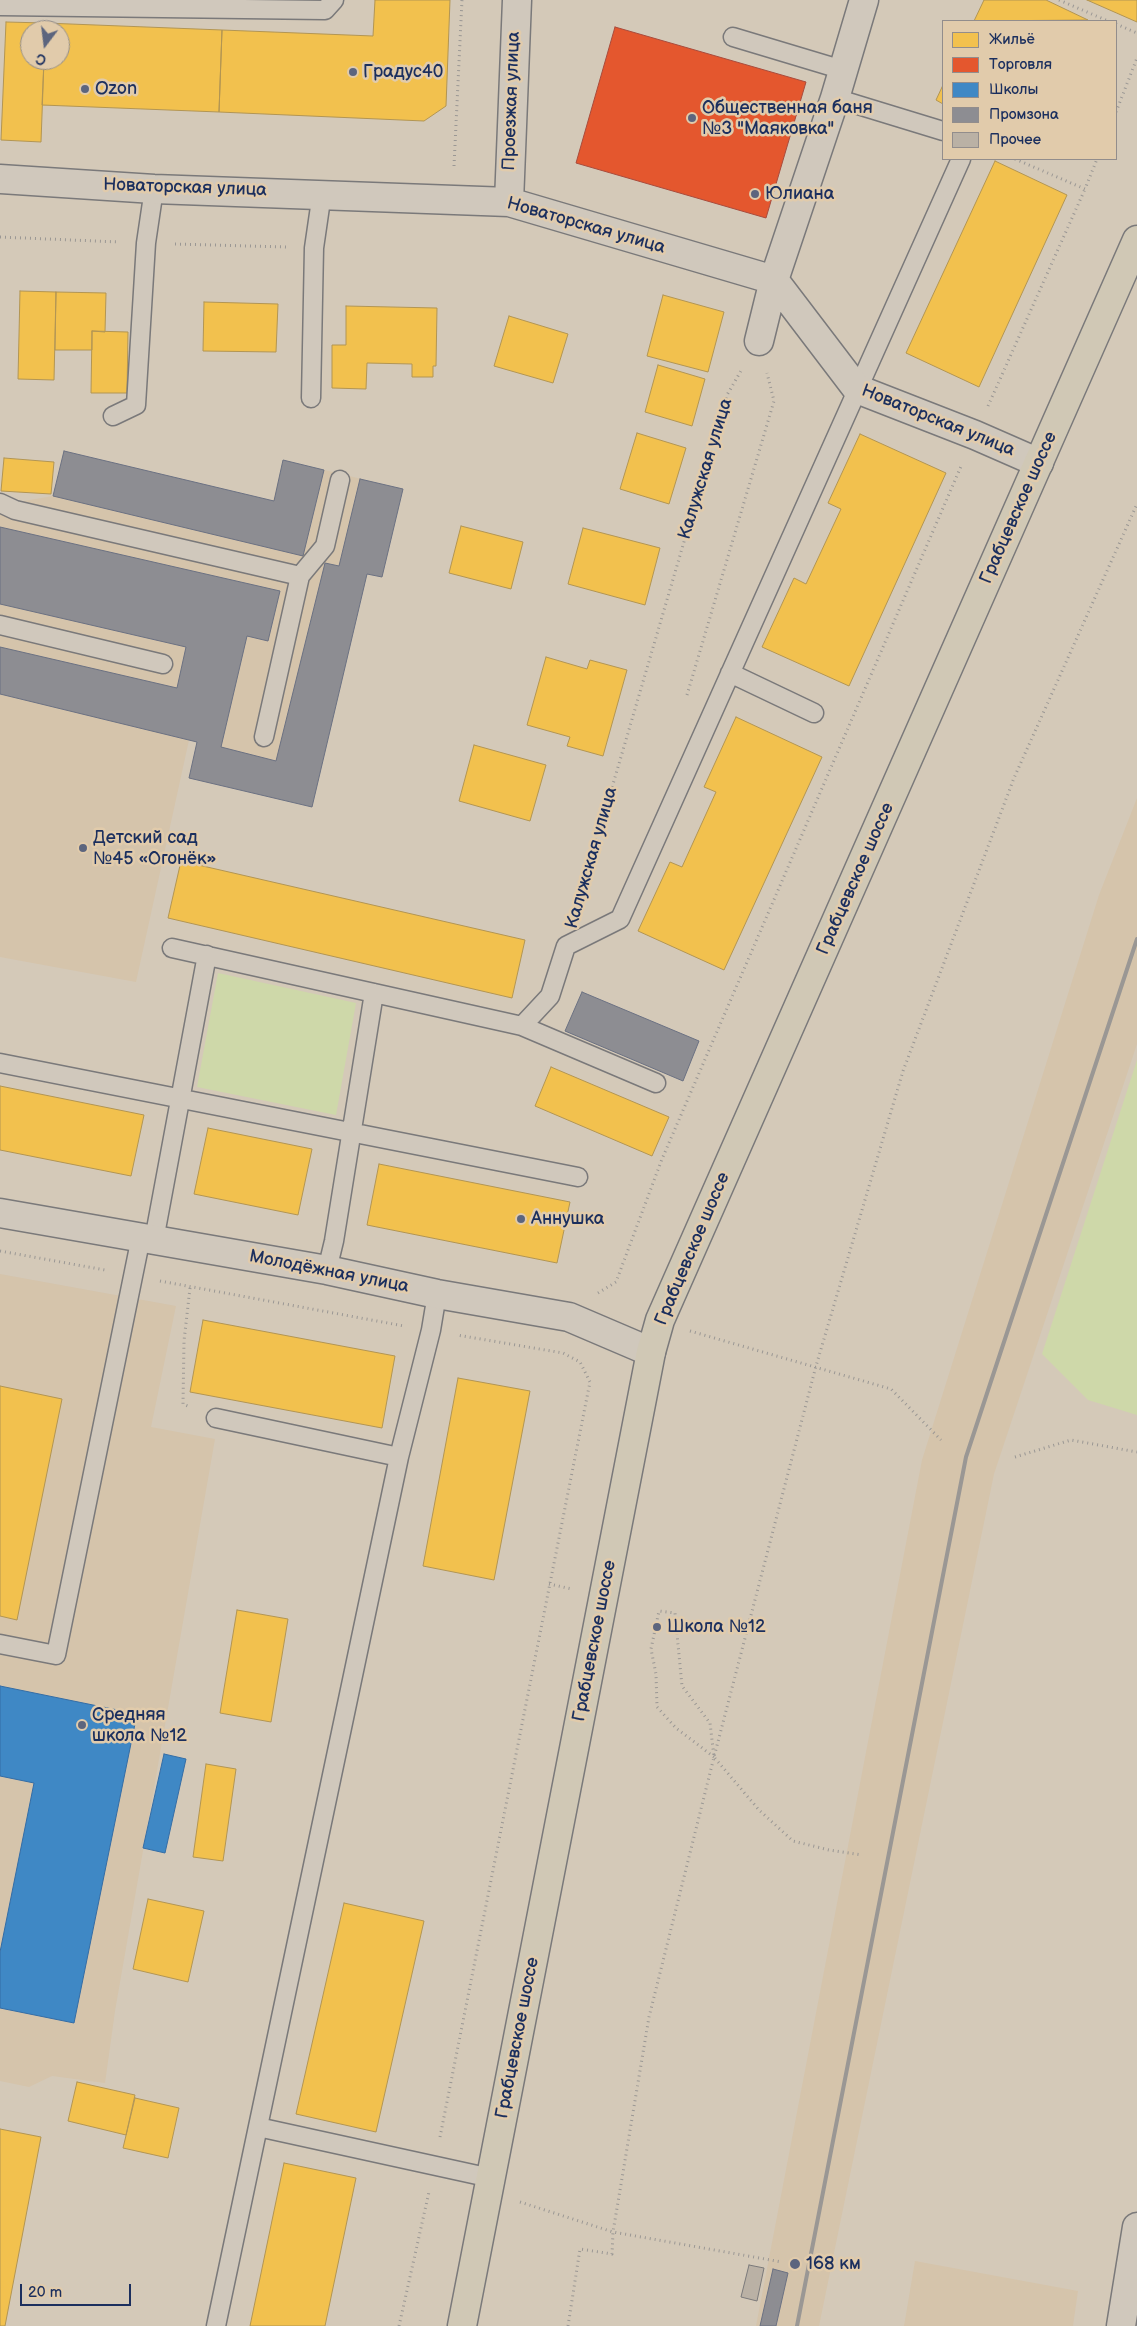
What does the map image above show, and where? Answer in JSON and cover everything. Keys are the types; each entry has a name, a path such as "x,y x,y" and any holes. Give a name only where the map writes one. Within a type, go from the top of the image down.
{"main road":[{"name":"Грабцевское шоссе","path":"462,2326 652,1352 660,1320 1137,240"}],"street":[{"name":"Проезжая улица","path":"509,202 517,0"},
{"path":"759,341 774,280 835,98 864,0"},
{"name":"Новаторская улица","path":"0,179 154,189 322,193 509,202 774,280 856,389 975,435 1039,463"},
{"name":"Молодёжная улица","path":"0,1213 327,1270 437,1294 569,1317 652,1352"},
{"path":"1121,2326 1137,2227"}],"lane":[{"path":"0,6 325,10 334,0"},
{"path":"733,37 843,70"},
{"path":"835,98 942,131"},
{"path":"522,1026 550,996 566,946 620,919 856,389 961,160"},
{"path":"114,416 136,405 146,243 154,189"},
{"path":"311,398 314,248 322,193"},
{"path":"264,737 300,576 325,546 340,480"},
{"path":"0,503 15,510 300,576"},
{"path":"0,625 163,664"},
{"path":"730,673 814,713"},
{"path":"172,948 522,1026 656,1083"},
{"path":"0,1644 56,1655 133,1275 148,1238 181,1099 207,955"},
{"path":"327,1270 334,1241 374,993"},
{"path":"0,1064 578,1177"},
{"path":"216,2326 399,1456 431,1330 437,1294"},
{"path":"216,1418 399,1456"},
{"path":"258,2127 434,2167 489,2188"}],"path":[{"path":"454,172 462,0"},
{"path":"1059,0 1106,20"},
{"path":"1117,24 1137,34"},
{"path":"1117,109 1137,58"},
{"path":"1017,160 1085,189"},
{"path":"597,1293 616,1282 662,1159 975,435 1097,160"},
{"path":"685,702 774,401 759,341"},
{"name":"Калужская улица","path":"566,946 727,395 759,341"},
{"path":"568,2326 580,2249 612,2254 649,2016 816,1366 903,1071 1014,778 1137,504"},
{"path":"0,1251 133,1275 190,1288 563,1353 580,1362 590,1382 434,2167 399,2326"},
{"path":"190,1288 184,1340 182,1404 216,1418"},
{"path":"589,1291 606,1297"},
{"path":"660,1320 713,1339 816,1366 890,1389 941,1440"},
{"path":"1015,1457 1071,1440 1137,1452"},
{"path":"549,1584 573,1589"},
{"path":"714,1757 710,1723 682,1686 675,1613 659,1611 651,1649 656,1674 657,1707 676,1728 714,1757 759,1810 793,1841 829,1850 862,1855"},
{"path":"489,2188 523,2202 614,2232 782,2262"}],"shaded area":[{"path":"64,451 273,501 283,460 403,489 382,577 367,574 312,807 189,778 197,742 189,740 136,982 0,957 0,505 53,496"},
{"path":"1137,798 1137,1044 994,1474 819,2326 756,2326 922,1460 1099,895"},
{"name":"Средняя школа №12","path":"0,1274 176,1306 151,1427 215,1439 115,2011 105,2083 52,2076 29,2087 0,2081"},
{"path":"915,2261 1078,2291 1073,2326 904,2326"}],"green space":[{"path":"218,973 356,1003 336,1115 197,1087"},
{"path":"1137,1060 1137,1415 1088,1400 1042,1354"}],"building: Жильё":[{"path":"375,0 450,0 446,106 424,121 219,112 222,30 373,36"},
{"path":"984,0 1046,0 1088,20 974,20"},
{"path":"1087,0 1137,0 1137,22"},
{"path":"6,22 20,22 20,70 44,70 41,142 1,140"},
{"path":"70,24 222,30 219,112 42,105 44,70 70,70"},
{"path":"942,87 942,103 936,100"},
{"path":"995,161 1067,195 979,387 906,353"},
{"path":"20,291 56,292 54,380 18,379"},
{"path":"56,292 106,293 105,332 92,331 92,350 55,350"},
{"path":"663,295 724,312 708,372 647,356"},
{"path":"204,302 278,304 276,352 203,351"},
{"path":"346,306 437,308 436,366 433,366 433,377 412,377 412,364 367,363 366,389 332,388 332,345 346,345"},
{"path":"509,316 568,334 553,383 494,366"},
{"path":"92,331 128,332 127,393 91,393"},
{"path":"658,365 705,379 692,426 645,412"},
{"path":"637,433 686,448 669,504 620,489"},
{"path":"860,434 946,473 849,686 762,647 794,578 806,584 841,509 828,503"},
{"path":"4,458 54,462 51,494 1,491"},
{"path":"461,526 523,542 511,589 449,573"},
{"path":"583,528 660,548 645,605 568,584"},
{"path":"546,657 587,669 590,660 627,670 603,756 567,746 570,737 527,725"},
{"path":"736,717 822,757 724,970 638,931 670,862 682,867 716,792 704,787"},
{"path":"474,745 546,765 530,821 459,801"},
{"path":"181,861 525,940 512,998 168,918"},
{"path":"551,1067 669,1117 652,1156 535,1106"},
{"path":"0,1086 144,1115 131,1176 0,1150"},
{"path":"208,1128 312,1149 298,1215 194,1194"},
{"path":"379,1164 570,1202 557,1263 367,1225"},
{"path":"203,1320 395,1356 382,1428 190,1392"},
{"path":"458,1378 530,1391 494,1580 423,1566"},
{"path":"0,1386 62,1399 17,1620 0,1616"},
{"path":"237,1610 288,1619 271,1722 220,1713"},
{"path":"206,1764 236,1769 223,1861 193,1857"},
{"path":"148,1899 204,1911 188,1982 133,1969"},
{"path":"344,1903 424,1921 376,2132 296,2114"},
{"path":"77,2082 135,2095 126,2135 68,2121"},
{"path":"135,2098 179,2108 168,2158 123,2148"},
{"path":"0,2129 41,2137 5,2326 0,2326"},
{"path":"284,2163 356,2178 325,2326 250,2326"}],"building: Торговля":[{"name":"Общественная баня №3 \"Маяковка\"","path":"615,27 806,82 766,218 576,163"}],"building: Школы":[{"path":"0,1686 137,1714 74,2023 0,2008 0,1952 34,1783 0,1776"},
{"path":"164,1754 186,1759 165,1853 143,1848"}],"building: Промзона":[{"path":"64,451 274,501 283,460 324,470 303,556 53,496"},
{"path":"360,479 403,489 382,577 367,574 312,807 189,778 197,742 0,694 0,647 177,688 186,647 0,604 0,527 280,591 268,641 247,636 221,747 276,761 325,563 339,566"},
{"path":"582,992 699,1041 683,1081 565,1031"},
{"path":"773,2269 788,2273 776,2326 760,2326"}],"building: Прочее":[{"path":"749,2265 764,2268 757,2301 741,2297"}],"railway":[{"path":"797,2326 966,1457 1137,939"}],"place":[{"name":"Градус40","path":"353,72"},
{"name":"Ozon","path":"85,89"},
{"name":"Общественная баня №3 \"Маяковка\"","path":"692,118"},
{"name":"Юлиана","path":"755,194"},
{"name":"Детский сад №45 «Огонёк»","path":"83,848"},
{"name":"Аннушка","path":"521,1219"},
{"name":"Школа №12","path":"657,1627"},
{"name":"Средняя школа №12","path":"82,1725"},
{"name":"168 км","path":"795,2264"}]}
